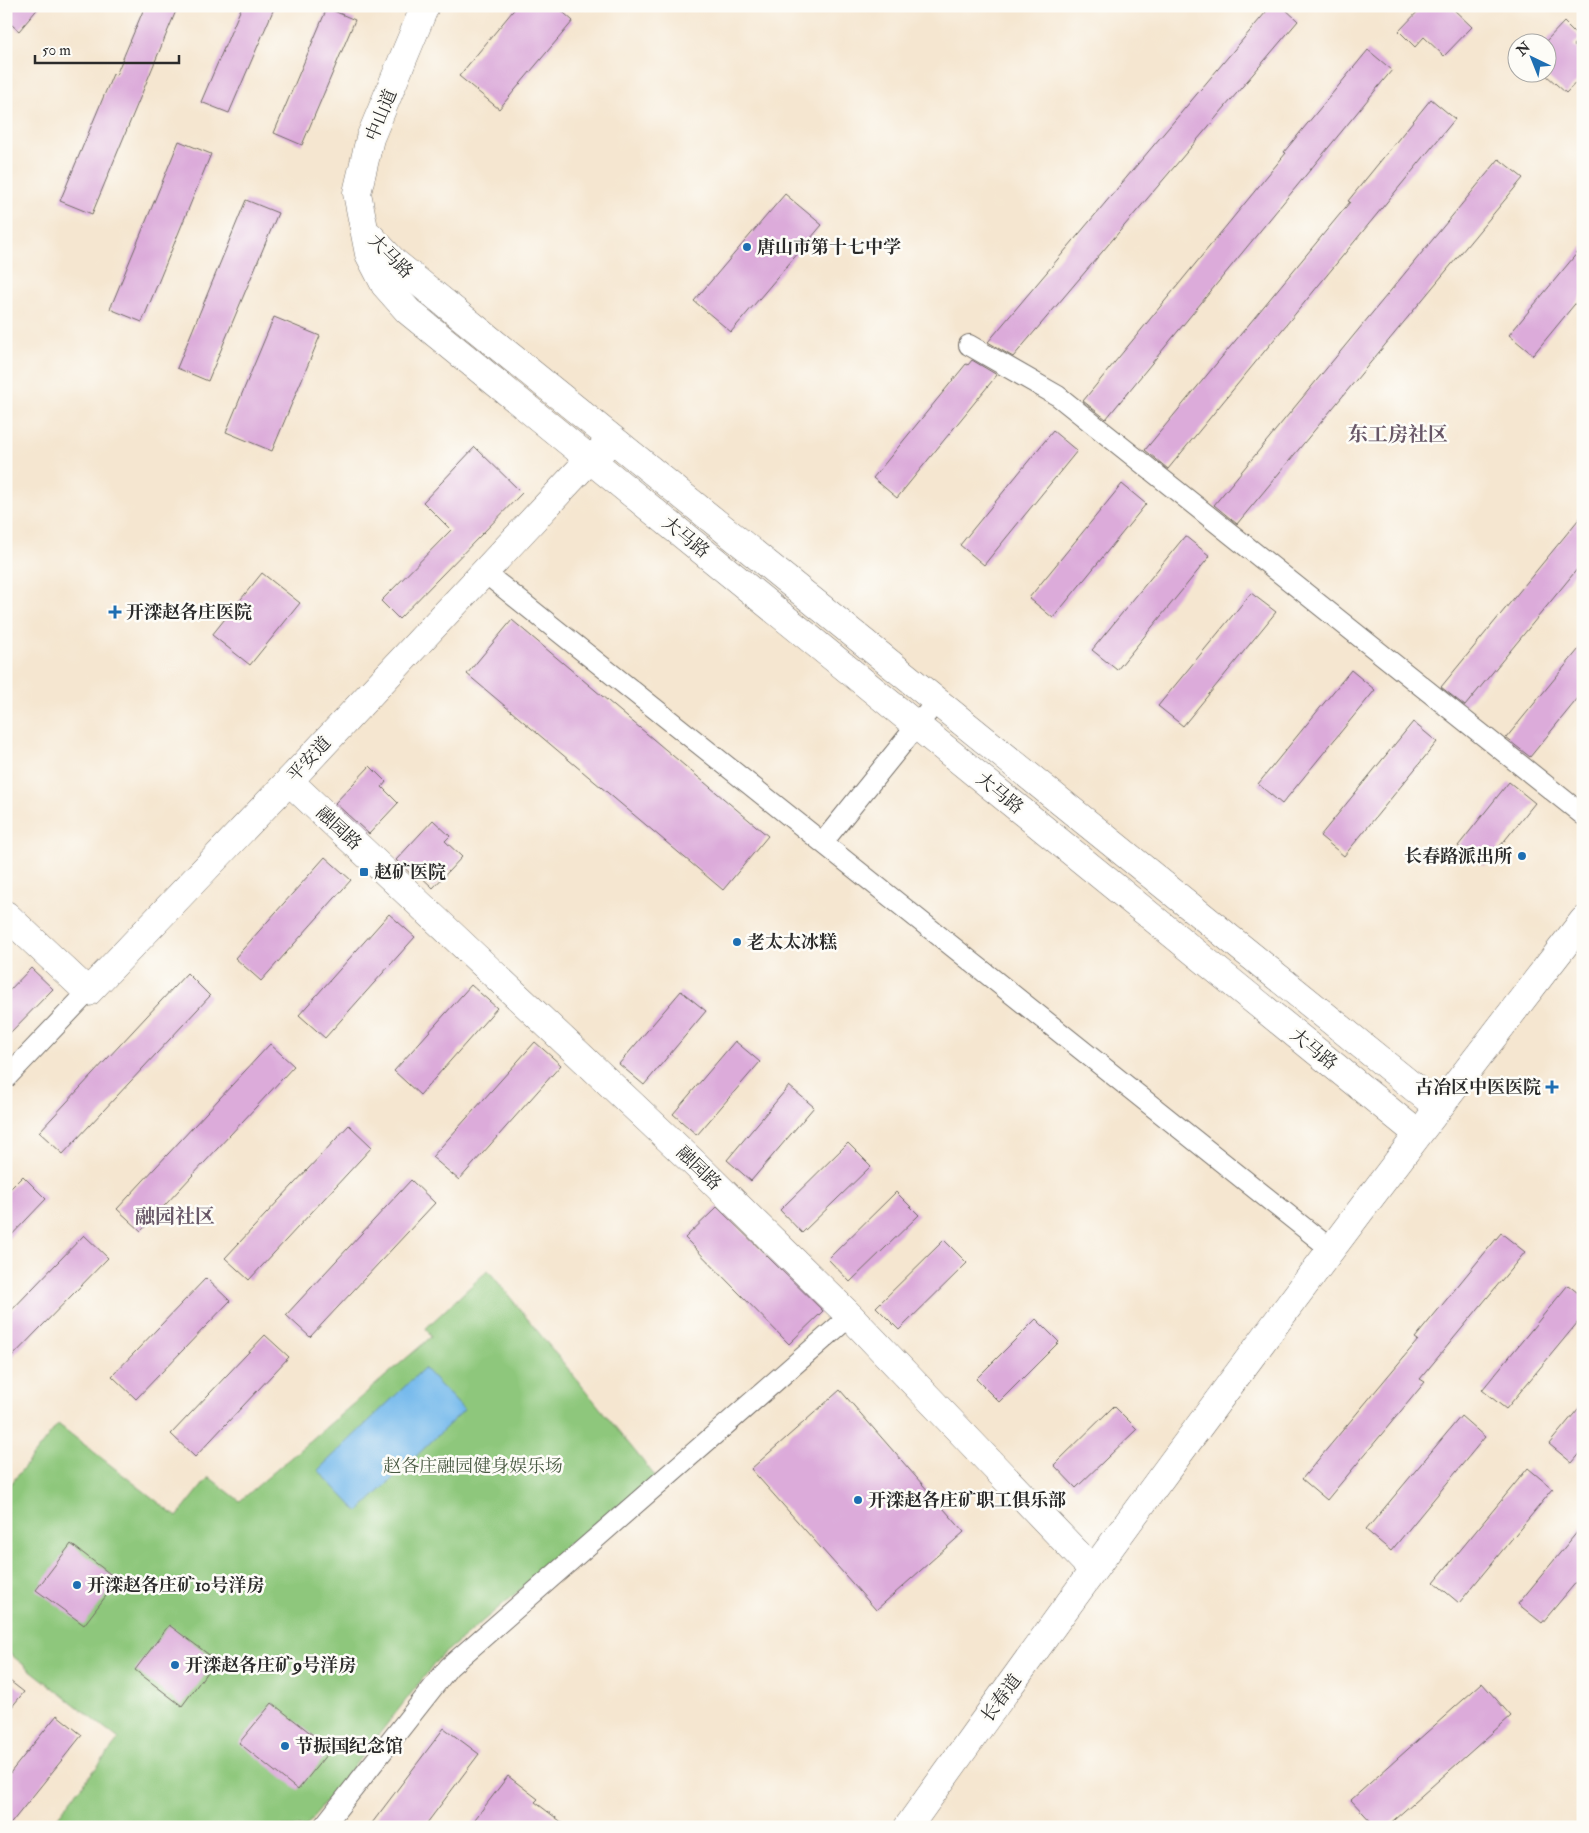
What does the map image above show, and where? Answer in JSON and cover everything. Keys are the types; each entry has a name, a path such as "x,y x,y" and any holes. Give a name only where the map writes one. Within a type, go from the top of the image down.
{"street":[{"name":"中山道","path":"363,228 357,194 370,138 425,6"},
{"name":"大马路","path":"363,228 394,262 1438,1108"},
{"name":"大马路","path":"363,228 369,254 385,284 408,311 1418,1134"},
{"path":"969,345 1058,396 1583,815"},
{"name":"平安道","path":"6,1078 289,781 590,459 613,441"},
{"path":"484,572 1332,1250"},
{"path":"823,842 936,702"},
{"name":"融园路","path":"289,781 694,1163 850,1316 1093,1570"},
{"path":"6,916 88,992"},
{"name":"长春道","path":"908,1827 1093,1570 1418,1134 1583,921"},
{"path":"323,1827 449,1667 850,1316"}],"green space":[{"name":"赵各庄融园健身娱乐场","path":"488,1270 655,1476 439,1658 306,1827 64,1827 55,1820 119,1739 6,1651 6,1490 58,1424 177,1517 209,1477 240,1501 431,1337 426,1328"}],"water":[{"path":"424,1368 464,1410 358,1512 318,1470"}],"building":[{"path":"6,6 40,6 19,31 6,20"},
{"path":"145,6 178,6 92,214 60,201 113,74 116,75"},
{"path":"242,6 275,6 229,113 201,102"},
{"path":"517,6 556,6 573,21 499,109 459,76"},
{"path":"1271,6 1282,6 1298,21 1013,357 988,342"},
{"path":"1423,6 1450,6 1472,27 1444,56 1424,37 1415,47 1399,31"},
{"path":"327,8 355,20 302,145 274,133"},
{"path":"1564,22 1580,38 1573,45 1583,54 1583,75 1566,93 1554,82 1556,82 1555,32"},
{"path":"1368,50 1392,70 1106,419 1083,401"},
{"path":"1431,99 1455,119 1168,469 1145,450 1350,202 1348,201"},
{"path":"179,141 211,154 142,322 110,309"},
{"path":"1499,159 1523,178 1237,524 1214,505"},
{"path":"785,194 822,225 731,332 694,301"},
{"path":"246,200 278,213 208,381 177,368"},
{"path":"1583,246 1583,294 1533,355 1509,335"},
{"path":"274,317 320,336 272,451 226,432"},
{"path":"972,360 997,375 897,498 873,478 966,364 968,365"},
{"path":"1053,431 1077,451 984,565 960,545"},
{"path":"475,447 522,493 399,619 381,601 451,530 423,502"},
{"path":"1122,484 1146,504 1053,618 1029,598"},
{"path":"1583,514 1583,562 1465,706 1441,687"},
{"path":"1185,536 1210,556 1117,670 1092,650"},
{"path":"262,573 300,603 250,665 212,635"},
{"path":"1251,593 1276,612 1183,726 1158,706"},
{"path":"512,620 768,836 723,890 467,674"},
{"path":"1583,644 1583,692 1530,757 1506,738"},
{"path":"1351,670 1375,690 1282,804 1258,784"},
{"path":"1413,722 1437,742 1344,856 1320,836"},
{"path":"370,766 386,782 382,787 398,803 369,834 335,803"},
{"name":"长春路派出所","path":"1509,782 1535,803 1484,866 1458,846"},
{"path":"433,820 450,836 445,841 462,857 433,888 417,873 414,877 396,860"},
{"path":"325,857 351,880 261,981 235,958"},
{"path":"389,914 415,937 325,1038 299,1015"},
{"path":"31,968 53,989 6,1037 6,994"},
{"path":"187,973 210,996 63,1154 39,1132"},
{"path":"471,985 497,1008 420,1095 394,1071"},
{"path":"681,991 706,1011 644,1085 619,1064"},
{"path":"735,1041 760,1062 697,1135 673,1114"},
{"path":"535,1042 561,1065 459,1180 432,1157"},
{"path":"270,1044 294,1066 141,1231 117,1209"},
{"path":"789,1086 814,1107 751,1181 727,1160"},
{"path":"349,1125 372,1147 249,1280 225,1258"},
{"path":"848,1143 871,1166 802,1233 780,1210"},
{"path":"23,1176 46,1199 6,1241 6,1193"},
{"path":"411,1180 435,1203 310,1337 286,1315"},
{"path":"896,1192 919,1215 850,1282 828,1259"},
{"path":"717,1207 823,1311 789,1344 685,1238"},
{"path":"1501,1233 1525,1252 1420,1379 1425,1382 1327,1500 1302,1479 1418,1340 1415,1338"},
{"path":"84,1235 108,1258 6,1363 6,1316"},
{"path":"944,1240 967,1263 899,1330 876,1307"},
{"path":"206,1278 230,1301 136,1399 112,1376"},
{"path":"1568,1285 1583,1297 1583,1316 1506,1409 1482,1390"},
{"path":"1036,1319 1059,1342 999,1402 976,1379"},
{"path":"265,1335 289,1357 195,1457 171,1434"},
{"name":"开滦赵各庄矿职工俱乐部","path":"840,1390 964,1532 876,1610 751,1469"},
{"path":"1583,1403 1583,1450 1572,1463 1549,1444"},
{"path":"1114,1406 1137,1429 1076,1488 1054,1465"},
{"path":"1461,1416 1485,1437 1391,1551 1366,1530"},
{"path":"1528,1468 1553,1489 1459,1603 1434,1582"},
{"path":"1583,1525 1583,1574 1542,1623 1518,1604"},
{"name":"开滦赵各庄矿10号洋房","path":"71,1544 118,1580 84,1625 36,1590"},
{"name":"开滦赵各庄矿9号洋房","path":"169,1625 216,1660 182,1706 135,1670"},
{"path":"6,1678 24,1692 6,1714"},
{"path":"1482,1683 1511,1716 1386,1827 1376,1827 1351,1800"},
{"name":"节振国纪念馆","path":"272,1703 331,1749 298,1790 239,1743"},
{"path":"57,1715 82,1735 8,1827 6,1827 6,1778"},
{"path":"444,1728 479,1754 424,1827 369,1827"},
{"path":"508,1776 538,1799 535,1802 568,1827 469,1827"}],"place":[{"name":"唐山市第十七中学","path":"747,247"},
{"name":"开滦赵各庄医院","path":"115,612"},
{"name":"长春路派出所","path":"1522,856"},
{"name":"赵矿医院","path":"364,872"},
{"name":"老太太冰糕","path":"737,942"},
{"name":"古冶区中医医院","path":"1552,1087"},
{"name":"开滦赵各庄矿职工俱乐部","path":"858,1500"},
{"name":"开滦赵各庄矿10号洋房","path":"77,1585"},
{"name":"开滦赵各庄矿9号洋房","path":"175,1665"},
{"name":"节振国纪念馆","path":"285,1746"}],"district":[{"name":"东工房社区","path":"1398,434"},
{"name":"融园社区","path":"175,1216"}]}
